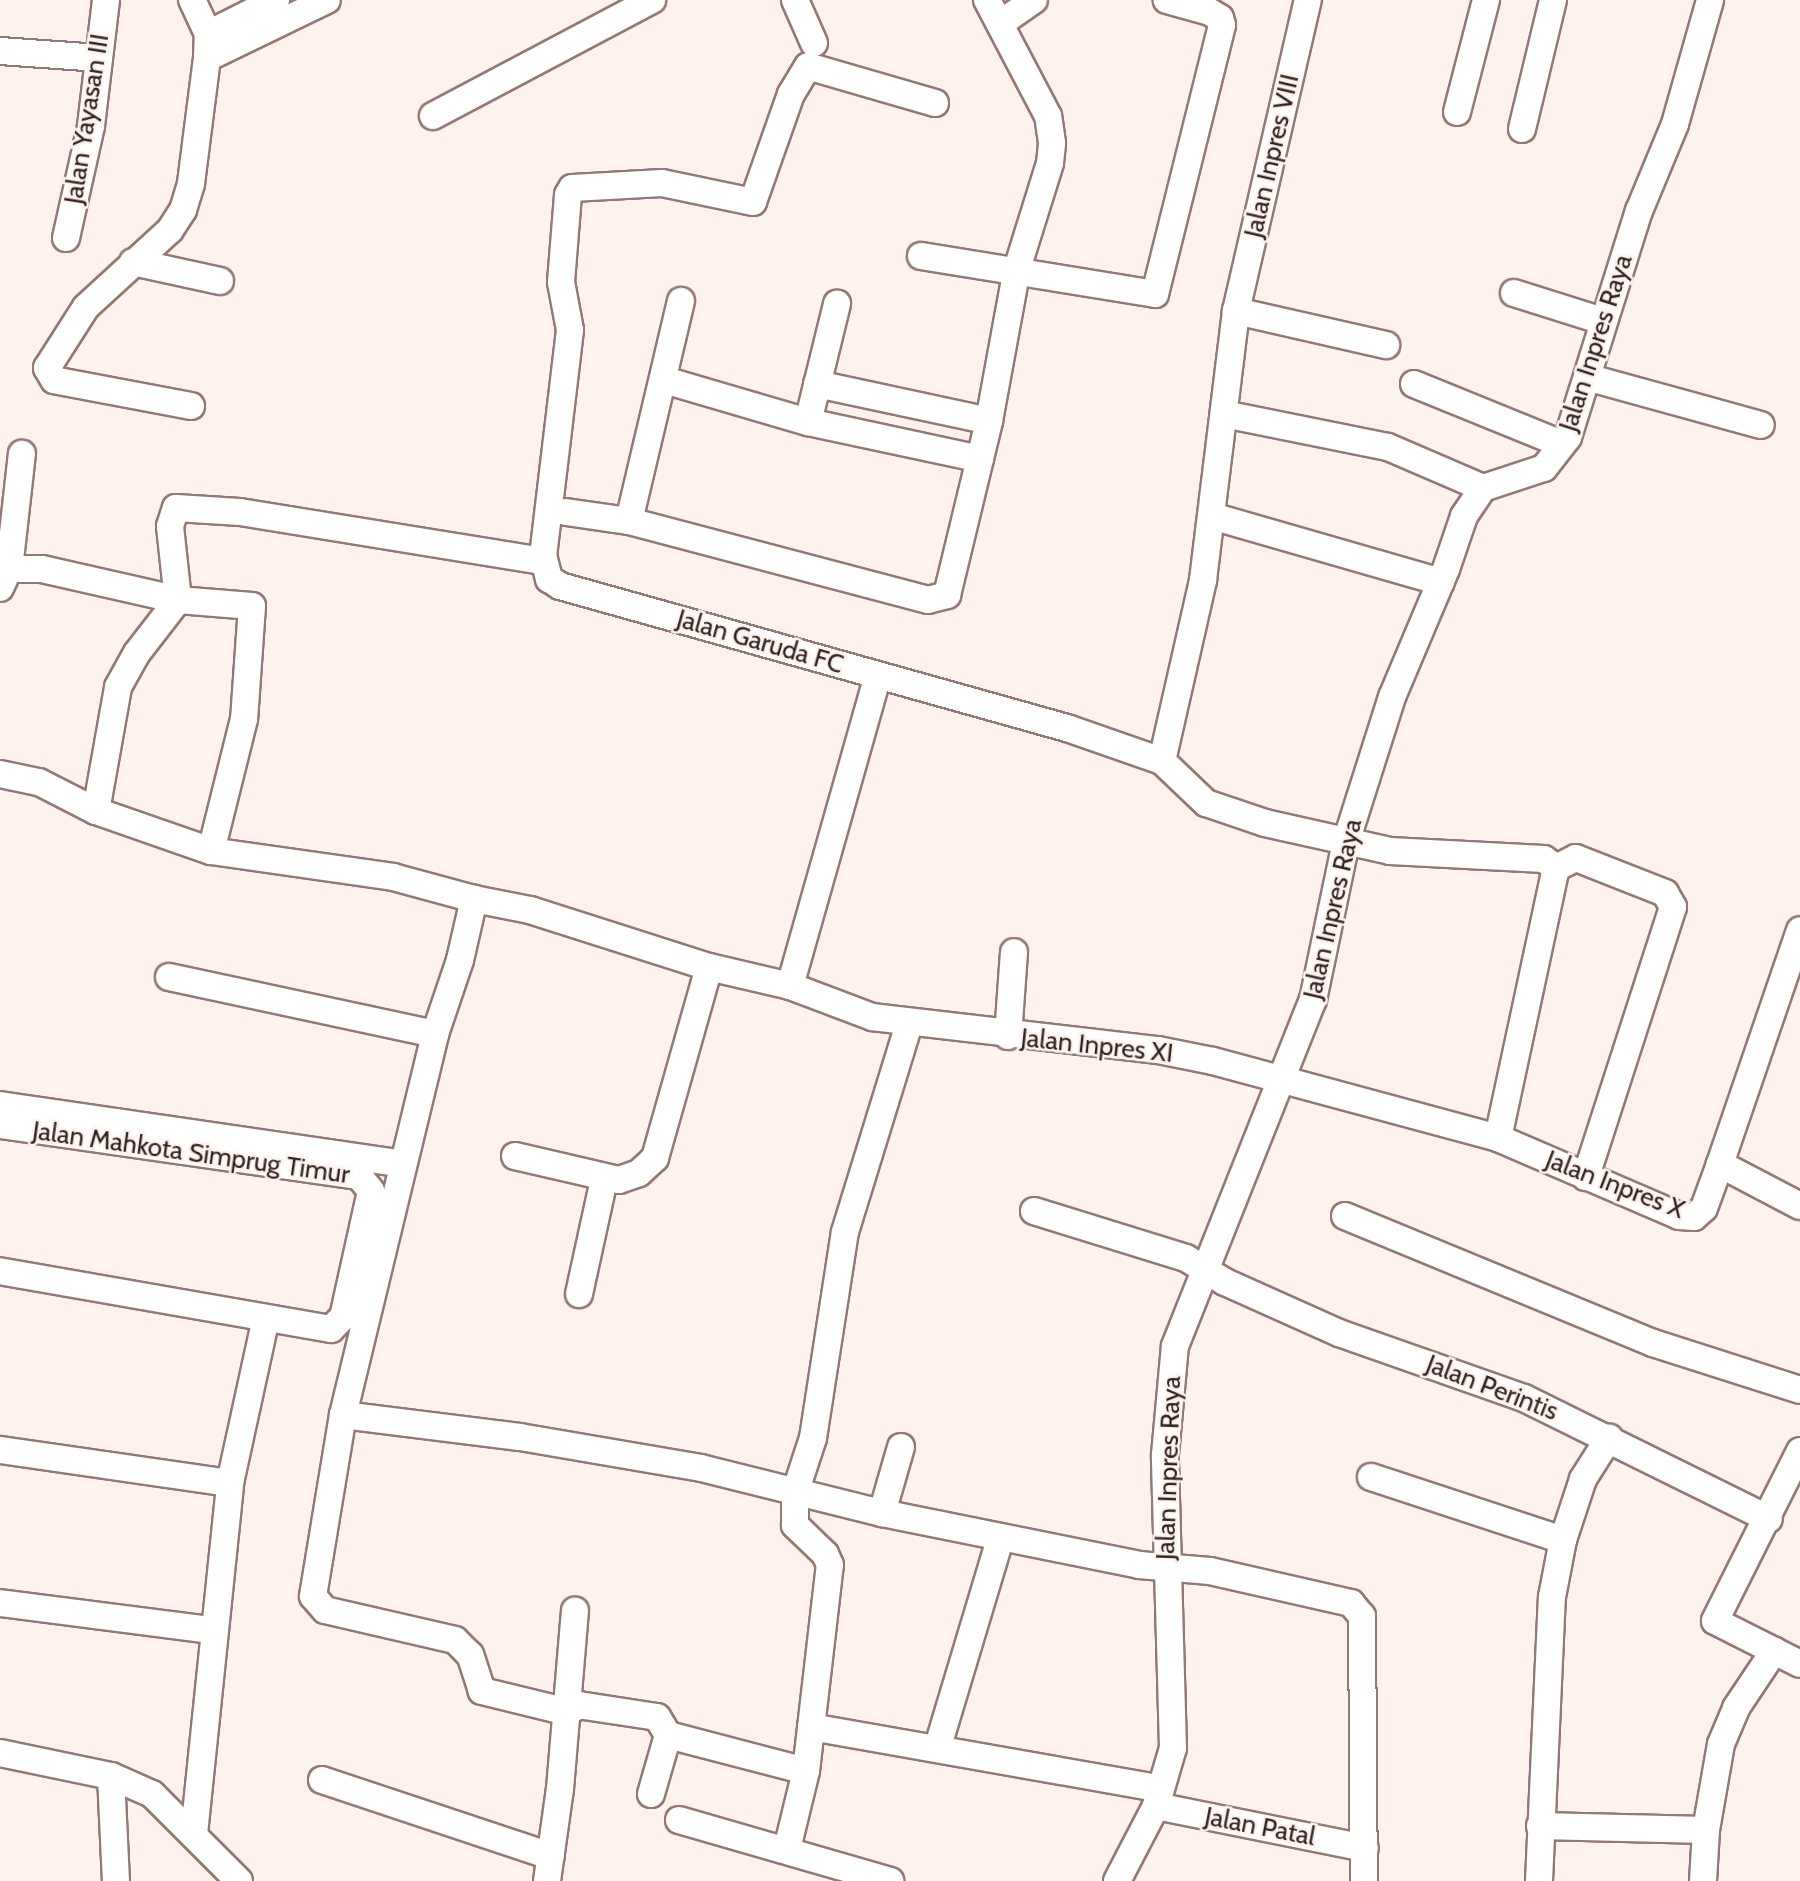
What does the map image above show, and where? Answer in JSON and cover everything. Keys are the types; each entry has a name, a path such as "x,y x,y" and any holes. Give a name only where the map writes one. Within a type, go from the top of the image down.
{"street":[{"name":"Jalan Yayasan III","path":"66,238 91,126 106,0"},
{"path":"191,406 48,377 49,362 86,307 170,230 183,210 191,183 208,46 192,0"},
{"path":"208,46 276,0"},
{"path":"208,46 327,0"},
{"path":"433,116 652,0"},
{"path":"795,0 814,43"},
{"path":"566,512 629,521 939,600 952,586 989,421 1017,269 1050,163 1052,143 1048,116 987,0"},
{"path":"1001,23 1034,0"},
{"path":"921,256 1017,269 1155,294 1222,25 1220,18 1210,12 1167,0"},
{"name":"Jalan Inpres VIII","path":"1162,761 1212,516 1236,312 1308,0"},
{"path":"1457,112 1486,0"},
{"path":"1522,129 1553,0"},
{"name":"Jalan Inpres Raya","path":"1117,1881 1158,1798 1173,1748 1165,1570 1167,1404 1175,1346 1208,1273 1313,1000 1346,842 1392,697 1441,582 1464,516 1483,488 1544,468 1562,444 1590,378 1603,321 1639,211 1675,124 1710,0"},
{"path":"0,51 99,58"},
{"path":"96,811 118,687 137,653 178,600 170,526 176,508 240,512 543,561 570,330 561,282 568,195 580,184 662,183 753,202 791,93 808,66 935,103"},
{"path":"133,262 220,281"},
{"path":"1514,293 1603,321"},
{"path":"629,521 681,301"},
{"path":"808,422 836,304"},
{"path":"1236,312 1386,345"},
{"path":"1590,378 1761,425"},
{"path":"664,380 808,422 980,459"},
{"path":"817,384 989,421"},
{"path":"1414,384 1562,444"},
{"path":"1224,414 1388,447 1483,488"},
{"path":"22,454 5,578 42,569 178,600 248,603 253,609 244,719 211,851"},
{"path":"1212,516 1441,582"},
{"name":"Jalan Garuda FC","path":"543,561 549,579 560,586 1066,728 1162,761 1206,803 1390,852 1544,859 1556,868"},
{"path":"790,986 878,675"},
{"name":"Jalan Inpres XI","path":"0,774 39,782 96,811 211,851 393,877 530,911 709,967 790,986 872,1017 1008,1036 1158,1050 1283,1080"},
{"path":"1498,1138 1556,868 1576,858 1665,893 1673,907 1586,1177"},
{"path":"474,899 460,960 435,1034 343,1415 313,1584 316,1605 455,1640 470,1655 482,1691 568,1712 579,1705 657,1717 668,1735 806,1772"},
{"name":"Jalan Inpres X","path":"1283,1080 1498,1138 1679,1216 1694,1217 1704,1208 1799,935"},
{"path":"1008,1036 1014,952"},
{"path":"515,1156 604,1179 619,1180 639,1173 655,1158 709,967"},
{"path":"169,977 435,1034"},
{"path":"787,1849 806,1772 830,1565 825,1554 795,1525 795,1493 813,1438 845,1232 909,1024"},
{"path":"0,1105 402,1164"},
{"name":"Jalan Mahkota Simprug Timur","path":"0,1125 366,1180 371,1191 340,1323 331,1329 0,1271"},
{"path":"1720,1164 1800,1206"},
{"path":"579,1294 604,1179"},
{"name":"Jalan Perintis","path":"1034,1211 1186,1258 1208,1273 1339,1333 1524,1398 1769,1519"},
{"path":"1345,1216 1653,1343 1800,1390"},
{"path":"194,1834 212,1630 230,1483 265,1318"},
{"path":"343,1415 520,1437 701,1468 795,1493 1000,1539 1165,1570 1210,1571 1351,1603 1362,1616 1364,1881"},
{"path":"1539,1881 1549,1629 1563,1540 1583,1479 1609,1438"},
{"path":"882,1513 901,1447"},
{"path":"0,1450 230,1483"},
{"path":"1800,1451 1769,1519 1715,1621 1800,1664"},
{"path":"1371,1478 1563,1540"},
{"path":"938,1746 1000,1539"},
{"path":"0,1603 212,1630"},
{"path":"322,1780 549,1869 568,1712 575,1611"},
{"path":"1703,1881 1706,1830 1721,1744 1736,1708 1774,1651"},
{"name":"Jalan Patal","path":"811,1727 938,1746 1365,1849"},
{"path":"651,1794 668,1735"},
{"path":"0,1753 111,1776 152,1794 239,1881"},
{"path":"111,1776 116,1881"},
{"path":"679,1820 787,1849 890,1881"},
{"path":"1540,1826 1706,1830"}]}
